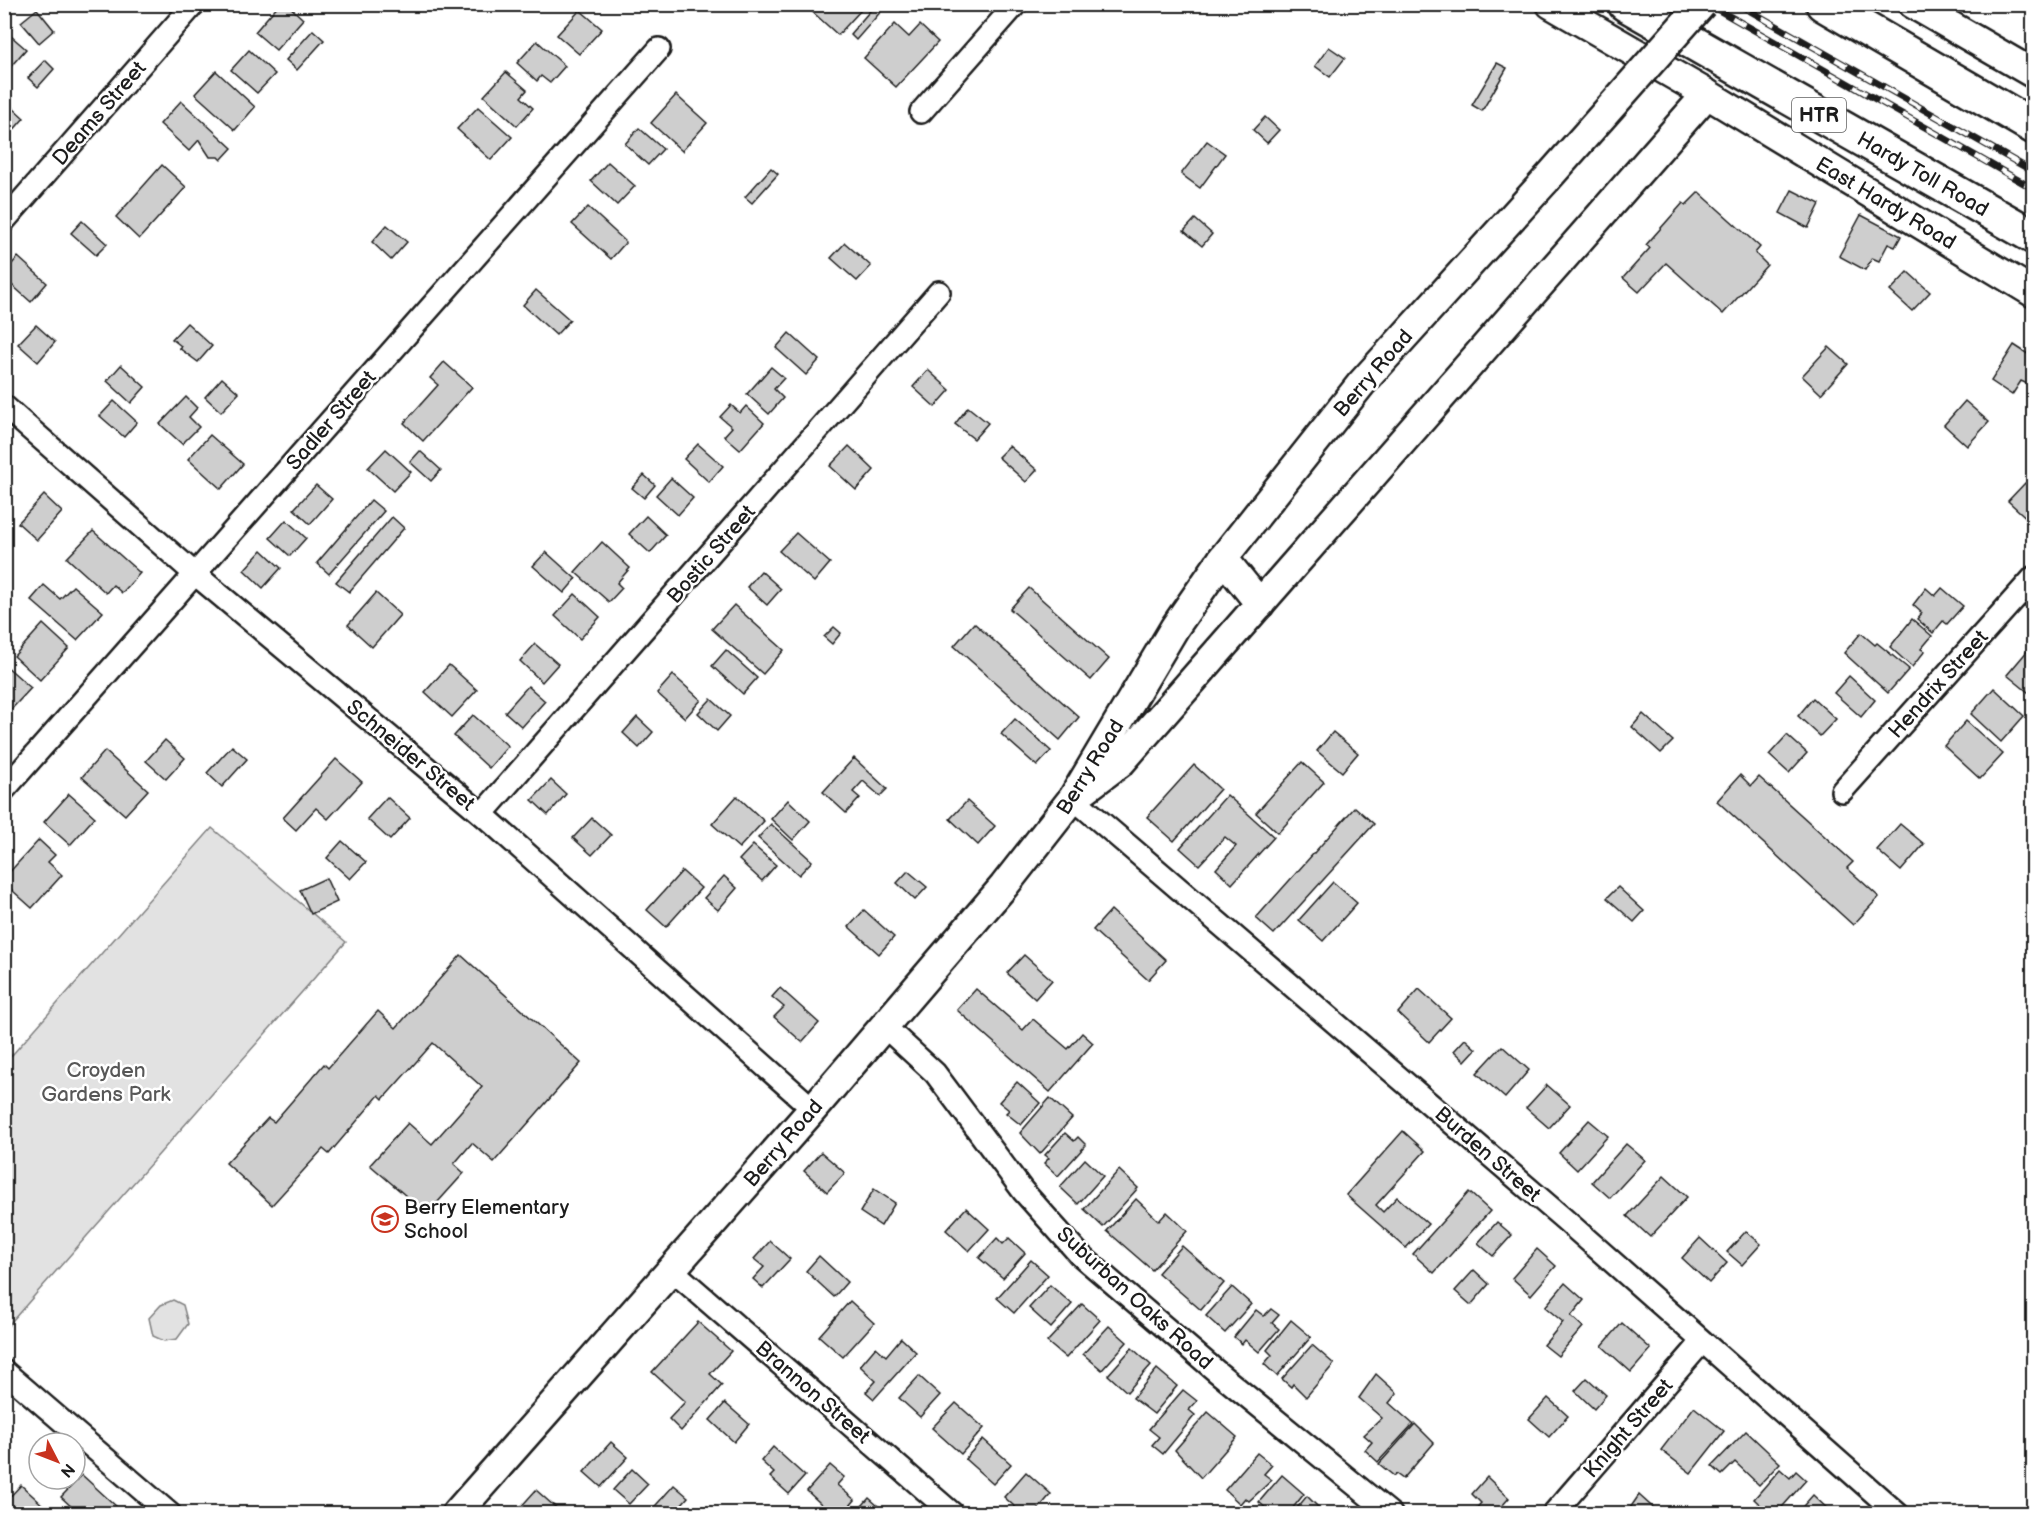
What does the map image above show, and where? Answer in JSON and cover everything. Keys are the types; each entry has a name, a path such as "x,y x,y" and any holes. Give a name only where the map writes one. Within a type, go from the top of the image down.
{"highway":[{"name":"Hardy Toll Road","path":"1625,4 2027,234"},
{"path":"1823,4 2034,127"}],"street":[{"name":"Deams Street","path":"4,222 194,4"},
{"path":"921,112 1016,4"},
{"name":"East Hardy Road","path":"1551,4 1707,94 2034,293"},
{"name":"Berry Road","path":"462,1512 1004,886 1073,798 1175,627 1223,558 1361,384 1702,4"},
{"path":"1913,4 2034,74"},
{"name":"Sadler Street","path":"4,790 658,49"},
{"path":"1073,798 1120,762 1707,94"},
{"name":"Bostic Street","path":"482,814 939,292"},
{"name":"Schneider Street","path":"4,406 195,574 482,814 813,1109"},
{"path":"1223,558 1260,604"},
{"name":"Hendrix Street","path":"1842,791 2034,577"},
{"name":"Burden Street","path":"1073,798 1564,1219 1898,1514"},
{"name":"Suburban Oaks Road","path":"884,1026 935,1073 1023,1191 1079,1254 1216,1371 1391,1514"},
{"name":"Brannon Street","path":"672,1270 953,1514"},
{"name":"Knight Street","path":"1553,1514 1702,1342"},
{"path":"4,1371 166,1512"}],"green space":[{"name":"Croyden Gardens Park","path":"212,828 346,942 5,1329 5,1063"},
{"path":"173,1300 183,1305 188,1324 177,1339 164,1341 153,1336 149,1318 161,1305"}],"building":[{"path":"279,4 287,4 303,19 276,50 255,32"},
{"path":"810,4 855,4 861,10 838,35 807,7"},
{"path":"876,4 884,8 856,40 850,34"},
{"path":"37,9 54,30 39,43 21,22"},
{"path":"580,10 602,29 579,54 557,35"},
{"path":"895,24 909,37 920,25 938,42 896,87 864,58"},
{"path":"4,30 26,49 5,73 4,73"},
{"path":"313,30 324,40 297,70 286,60"},
{"path":"537,41 565,66 550,83 541,76 537,81 517,63"},
{"path":"1329,47 1345,58 1330,77 1315,66"},
{"path":"249,50 275,74 257,93 231,70"},
{"path":"45,60 54,69 38,87 28,78"},
{"path":"1497,63 1507,68 1482,111 1472,105"},
{"path":"216,71 255,107 235,130 195,94"},
{"path":"506,72 527,90 521,97 533,108 517,126 484,96"},
{"path":"676,95 707,123 682,151 651,123"},
{"path":"4,100 24,118 4,141"},
{"path":"181,101 232,148 221,160 218,157 210,157 199,140 189,151 160,124"},
{"path":"478,107 512,137 491,160 457,129"},
{"path":"1265,117 1279,130 1267,143 1253,130"},
{"path":"639,128 663,149 648,165 625,144"},
{"path":"1207,141 1225,154 1200,188 1181,174"},
{"path":"608,162 635,186 617,205 591,181"},
{"path":"162,165 186,187 139,239 116,217"},
{"path":"771,168 778,174 752,203 745,197"},
{"path":"1792,190 1820,204 1808,228 1780,213"},
{"path":"1699,192 1760,247 1755,253 1767,265 1723,314 1666,263 1639,292 1623,278 1650,248 1646,245 1683,203 1686,205"},
{"path":"588,207 626,242 611,259 572,224"},
{"path":"1861,215 1901,236 1895,247 1888,244 1879,261 1872,258 1865,270 1839,256"},
{"path":"1195,219 1212,234 1202,246 1184,231"},
{"path":"82,221 107,244 96,255 71,233"},
{"path":"387,225 407,242 391,260 372,242"},
{"path":"845,243 871,266 857,281 831,258"},
{"path":"18,257 47,283 31,302 4,278 4,273"},
{"path":"1908,272 1930,292 1912,311 1890,291"},
{"path":"536,290 570,320 556,335 523,305"},
{"path":"187,323 212,346 198,362 179,348 181,346 172,339"},
{"path":"36,325 55,342 38,362 18,344"},
{"path":"789,333 819,360 806,375 776,348"},
{"path":"2014,345 2034,358 2034,387 2021,381 2012,395 1991,381"},
{"path":"1829,347 1848,364 1821,394 1802,376"},
{"path":"444,362 472,387 423,441 404,423 438,385 430,378"},
{"path":"121,365 145,387 131,403 107,381"},
{"path":"771,367 784,378 774,389 783,398 769,414 747,394"},
{"path":"928,370 950,390 935,407 913,387"},
{"path":"222,378 239,393 221,412 205,397"},
{"path":"186,397 197,408 189,417 199,427 182,444 160,424"},
{"path":"114,401 137,422 124,437 100,416"},
{"path":"1965,401 1989,422 1967,446 1944,425"},
{"path":"731,405 740,413 746,406 764,423 740,450 724,436 732,427 720,417"},
{"path":"968,407 988,423 974,439 955,424"},
{"path":"210,435 243,464 221,489 188,459"},
{"path":"698,444 723,466 709,482 684,459"},
{"path":"849,446 874,470 856,490 830,466"},
{"path":"1009,446 1037,470 1026,482 998,457"},
{"path":"386,449 411,472 393,491 368,468"},
{"path":"420,451 441,470 431,481 410,462"},
{"path":"644,475 655,485 644,498 632,488"},
{"path":"671,478 693,498 678,515 656,495"},
{"path":"2025,483 2034,491 2032,523 2008,501"},
{"path":"316,485 332,499 310,524 294,509"},
{"path":"44,495 62,512 37,540 18,523"},
{"path":"371,500 384,511 329,574 317,563"},
{"path":"646,516 666,535 650,553 629,534"},
{"path":"392,517 404,528 349,592 336,582"},
{"path":"286,520 306,538 290,556 270,538"},
{"path":"93,531 140,573 122,593 113,585 106,593 67,558"},
{"path":"796,533 830,563 814,582 779,551"},
{"path":"602,542 630,568 617,583 622,588 609,602 575,572"},
{"path":"262,550 281,568 263,588 244,570"},
{"path":"546,552 576,579 564,593 533,566"},
{"path":"761,571 781,589 767,605 747,587"},
{"path":"44,585 60,599 73,586 103,612 77,640 31,600"},
{"path":"1029,588 1109,659 1091,680 1010,609"},
{"path":"1926,588 1935,596 1942,588 1963,606 1947,624 1943,621 1933,633 1917,619 1922,613 1913,605"},
{"path":"376,593 400,615 372,647 348,625"},
{"path":"575,594 600,617 580,639 555,616"},
{"path":"734,605 784,650 763,674 712,629"},
{"path":"1912,619 1932,636 1921,649 1925,651 1912,667 1890,647"},
{"path":"974,623 1079,717 1060,740 954,646"},
{"path":"43,624 69,648 40,680 14,656"},
{"path":"834,627 841,633 832,644 824,637"},
{"path":"1861,633 1909,669 1888,693 1844,653"},
{"path":"2034,643 2034,697 2007,675"},
{"path":"535,644 558,664 542,682 520,661"},
{"path":"726,650 757,678 743,694 712,666"},
{"path":"4,664 31,688 4,717"},
{"path":"449,665 477,690 452,717 425,692"},
{"path":"673,675 701,700 685,718 657,693"},
{"path":"1849,676 1875,700 1861,717 1834,693"},
{"path":"528,686 545,701 522,727 505,712"},
{"path":"1994,688 2024,716 2001,742 1971,714"},
{"path":"1813,698 1836,719 1820,736 1798,716"},
{"path":"711,699 730,716 717,731 698,713"},
{"path":"1643,714 1673,741 1661,753 1632,727"},
{"path":"473,715 508,746 489,768 454,736"},
{"path":"637,717 653,732 639,748 623,733"},
{"path":"1015,719 1051,751 1037,766 1001,734"},
{"path":"1966,721 2003,754 1980,779 1944,746"},
{"path":"1333,732 1358,753 1342,772 1317,751"},
{"path":"1787,735 1807,753 1789,773 1769,755"},
{"path":"165,740 185,758 166,779 146,761"},
{"path":"232,746 247,759 222,787 207,773"},
{"path":"105,751 148,790 125,815 82,777"},
{"path":"854,758 887,789 880,796 863,781 853,792 860,798 846,813 823,792"},
{"path":"336,759 362,782 328,819 316,808 296,830 283,818"},
{"path":"1302,762 1324,782 1278,833 1256,813"},
{"path":"1194,765 1220,789 1174,841 1147,817"},
{"path":"1740,775 1751,786 1759,777 1853,862 1847,868 1879,897 1853,925 1717,801"},
{"path":"551,780 566,794 548,815 532,800"},
{"path":"69,794 95,817 70,845 44,822"},
{"path":"1227,795 1274,837 1232,884 1216,869 1236,846 1225,837 1199,865 1180,848"},
{"path":"737,796 764,821 739,848 712,824"},
{"path":"387,797 410,818 390,840 367,819"},
{"path":"788,800 810,821 793,840 771,819"},
{"path":"967,801 995,826 978,845 950,819"},
{"path":"1355,807 1374,824 1274,934 1256,918"},
{"path":"592,818 611,835 592,855 573,838"},
{"path":"771,824 812,861 799,875 758,838"},
{"path":"1900,824 1924,844 1901,871 1877,850"},
{"path":"39,840 55,855 48,862 62,875 32,908 4,883 4,878"},
{"path":"342,841 366,862 350,879 327,858"},
{"path":"753,845 776,865 762,881 739,860"},
{"path":"682,871 701,888 666,927 647,910"},
{"path":"908,871 927,887 915,900 897,883"},
{"path":"724,876 737,888 718,910 704,898"},
{"path":"326,878 337,902 311,914 300,890"},
{"path":"1333,882 1357,903 1323,941 1299,920"},
{"path":"1618,887 1644,911 1634,922 1607,898"},
{"path":"864,910 894,937 879,954 849,927"},
{"path":"1111,910 1166,960 1148,980 1093,930"},
{"path":"461,955 581,1063 494,1162 472,1143 454,1164 464,1173 427,1214 370,1165 408,1123 432,1144 482,1087 433,1043 383,1099 379,1095 329,1154 323,1149 272,1205 226,1163 268,1118 274,1122 324,1064 328,1068 378,1011 396,1028"},
{"path":"1024,955 1052,980 1035,999 1007,973"},
{"path":"780,988 819,1023 802,1042 774,1017 784,1007 772,997"},
{"path":"976,989 1023,1030 1033,1019 1068,1049 1082,1033 1093,1043 1050,1092 957,1010"},
{"path":"1419,989 1451,1018 1429,1042 1398,1013"},
{"path":"1465,1039 1476,1049 1465,1061 1454,1051"},
{"path":"1502,1046 1529,1070 1505,1098 1477,1073"},
{"path":"1017,1082 1040,1103 1021,1125 1006,1113 1009,1110 999,1102"},
{"path":"1547,1085 1570,1105 1549,1128 1526,1108"},
{"path":"1050,1098 1072,1118 1040,1154 1020,1133"},
{"path":"1589,1120 1608,1136 1577,1170 1559,1153"},
{"path":"1403,1131 1425,1151 1376,1205 1383,1212 1397,1197 1428,1224 1406,1248 1346,1195"},
{"path":"1065,1133 1074,1141 1078,1137 1086,1145 1058,1176 1044,1163 1049,1158 1045,1155"},
{"path":"1626,1144 1645,1160 1610,1198 1592,1182"},
{"path":"821,1152 845,1173 827,1192 804,1171"},
{"path":"1085,1159 1103,1176 1078,1204 1060,1187"},
{"path":"1119,1170 1138,1188 1103,1227 1084,1209"},
{"path":"1664,1176 1687,1197 1650,1237 1627,1216"},
{"path":"874,1189 895,1203 881,1226 860,1212"},
{"path":"1469,1192 1490,1211 1434,1273 1413,1254"},
{"path":"1136,1199 1159,1221 1167,1212 1187,1231 1152,1270 1107,1231"},
{"path":"966,1208 989,1229 969,1251 946,1230"},
{"path":"1497,1222 1512,1235 1493,1256 1478,1243"},
{"path":"1746,1231 1761,1244 1742,1265 1727,1252"},
{"path":"997,1238 1003,1244 1009,1238 1025,1253 1003,1278 979,1258"},
{"path":"1700,1238 1727,1263 1709,1283 1682,1258"},
{"path":"770,1241 790,1259 763,1288 753,1279 764,1267 754,1259"},
{"path":"1182,1246 1224,1283 1201,1310 1158,1273"},
{"path":"1537,1249 1556,1266 1531,1295 1512,1278"},
{"path":"819,1256 847,1282 834,1297 806,1271"},
{"path":"1031,1260 1048,1275 1014,1313 997,1298"},
{"path":"1474,1270 1489,1284 1471,1305 1455,1291"},
{"path":"1565,1283 1584,1300 1571,1316 1583,1327 1558,1356 1544,1345 1563,1322 1545,1307"},
{"path":"1050,1285 1072,1304 1051,1328 1029,1308"},
{"path":"1232,1287 1251,1304 1225,1333 1206,1316"},
{"path":"850,1301 874,1323 843,1357 819,1336"},
{"path":"1082,1304 1100,1320 1066,1358 1047,1342"},
{"path":"1271,1309 1279,1315 1272,1323 1279,1329 1259,1352 1245,1340 1242,1344 1234,1337 1256,1310 1264,1316"},
{"path":"1291,1320 1311,1337 1277,1376 1264,1364 1272,1355 1267,1350"},
{"path":"698,1322 731,1351 710,1374 722,1385 681,1431 669,1419 685,1402 652,1372"},
{"path":"1622,1323 1651,1349 1631,1372 1602,1346"},
{"path":"1109,1326 1127,1342 1102,1370 1083,1354"},
{"path":"901,1338 916,1352 874,1399 866,1392 876,1381 860,1366 876,1347 886,1356"},
{"path":"1312,1345 1334,1364 1306,1397 1293,1384 1291,1387 1282,1379"},
{"path":"1132,1348 1151,1365 1127,1392 1108,1375"},
{"path":"1157,1369 1177,1386 1154,1414 1133,1398"},
{"path":"1376,1374 1397,1393 1389,1403 1413,1424 1378,1462 1365,1450 1372,1442 1364,1435 1382,1418 1359,1398"},
{"path":"919,1376 940,1395 920,1417 899,1398"},
{"path":"1587,1378 1606,1395 1594,1409 1575,1391"},
{"path":"1183,1390 1197,1401 1189,1410 1195,1415 1163,1454 1152,1445 1159,1437 1149,1429"},
{"path":"1548,1398 1568,1416 1549,1437 1529,1419"},
{"path":"725,1403 749,1424 734,1442 710,1420"},
{"path":"956,1403 984,1428 961,1454 932,1428"},
{"path":"1694,1407 1724,1431 1691,1473 1661,1450"},
{"path":"1208,1412 1237,1437 1201,1478 1175,1450"},
{"path":"1415,1424 1434,1443 1403,1479 1396,1474 1394,1476 1379,1464"},
{"path":"1746,1431 1780,1463 1759,1485 1735,1462 1722,1475 1712,1466"},
{"path":"983,1439 1011,1464 993,1484 965,1459"},
{"path":"611,1442 628,1457 601,1487 584,1472"},
{"path":"773,1447 805,1476 789,1494 770,1477 774,1473 761,1461"},
{"path":"1257,1453 1272,1465 1264,1474 1272,1480 1249,1501 1245,1498 1240,1504 1225,1490"},
{"path":"830,1465 844,1477 837,1485 855,1500 843,1514 832,1514 807,1491"},
{"path":"632,1469 648,1484 629,1504 613,1490"},
{"path":"1780,1469 1790,1478 1796,1471 1806,1480 1776,1514 1770,1514 1754,1499"},
{"path":"1026,1472 1051,1494 1034,1514 1023,1514 1004,1497"},
{"path":"1282,1475 1304,1494 1288,1514 1272,1514 1259,1502"},
{"path":"1487,1477 1509,1498 1495,1514 1474,1514 1473,1512 1481,1503 1472,1494"},
{"path":"87,1480 117,1507 111,1514 72,1514 75,1510 61,1497 67,1491 87,1491"},
{"path":"21,1485 45,1507 39,1514 4,1514 4,1503"},
{"path":"674,1485 688,1497 673,1514 648,1514"},
{"path":"536,1490 563,1514 521,1514 518,1510"},
{"path":"1639,1495 1660,1514 1626,1514"},
{"path":"1813,1495 1833,1514 1796,1514"},
{"path":"1307,1496 1321,1510 1319,1514 1292,1514"},
{"path":"869,1498 887,1514 855,1514"}],"railway":[{"path":"1708,4 2034,189"},
{"path":"1738,4 2034,172"}],"place":[{"name":"Berry Elementary School","path":"385,1219"}]}
